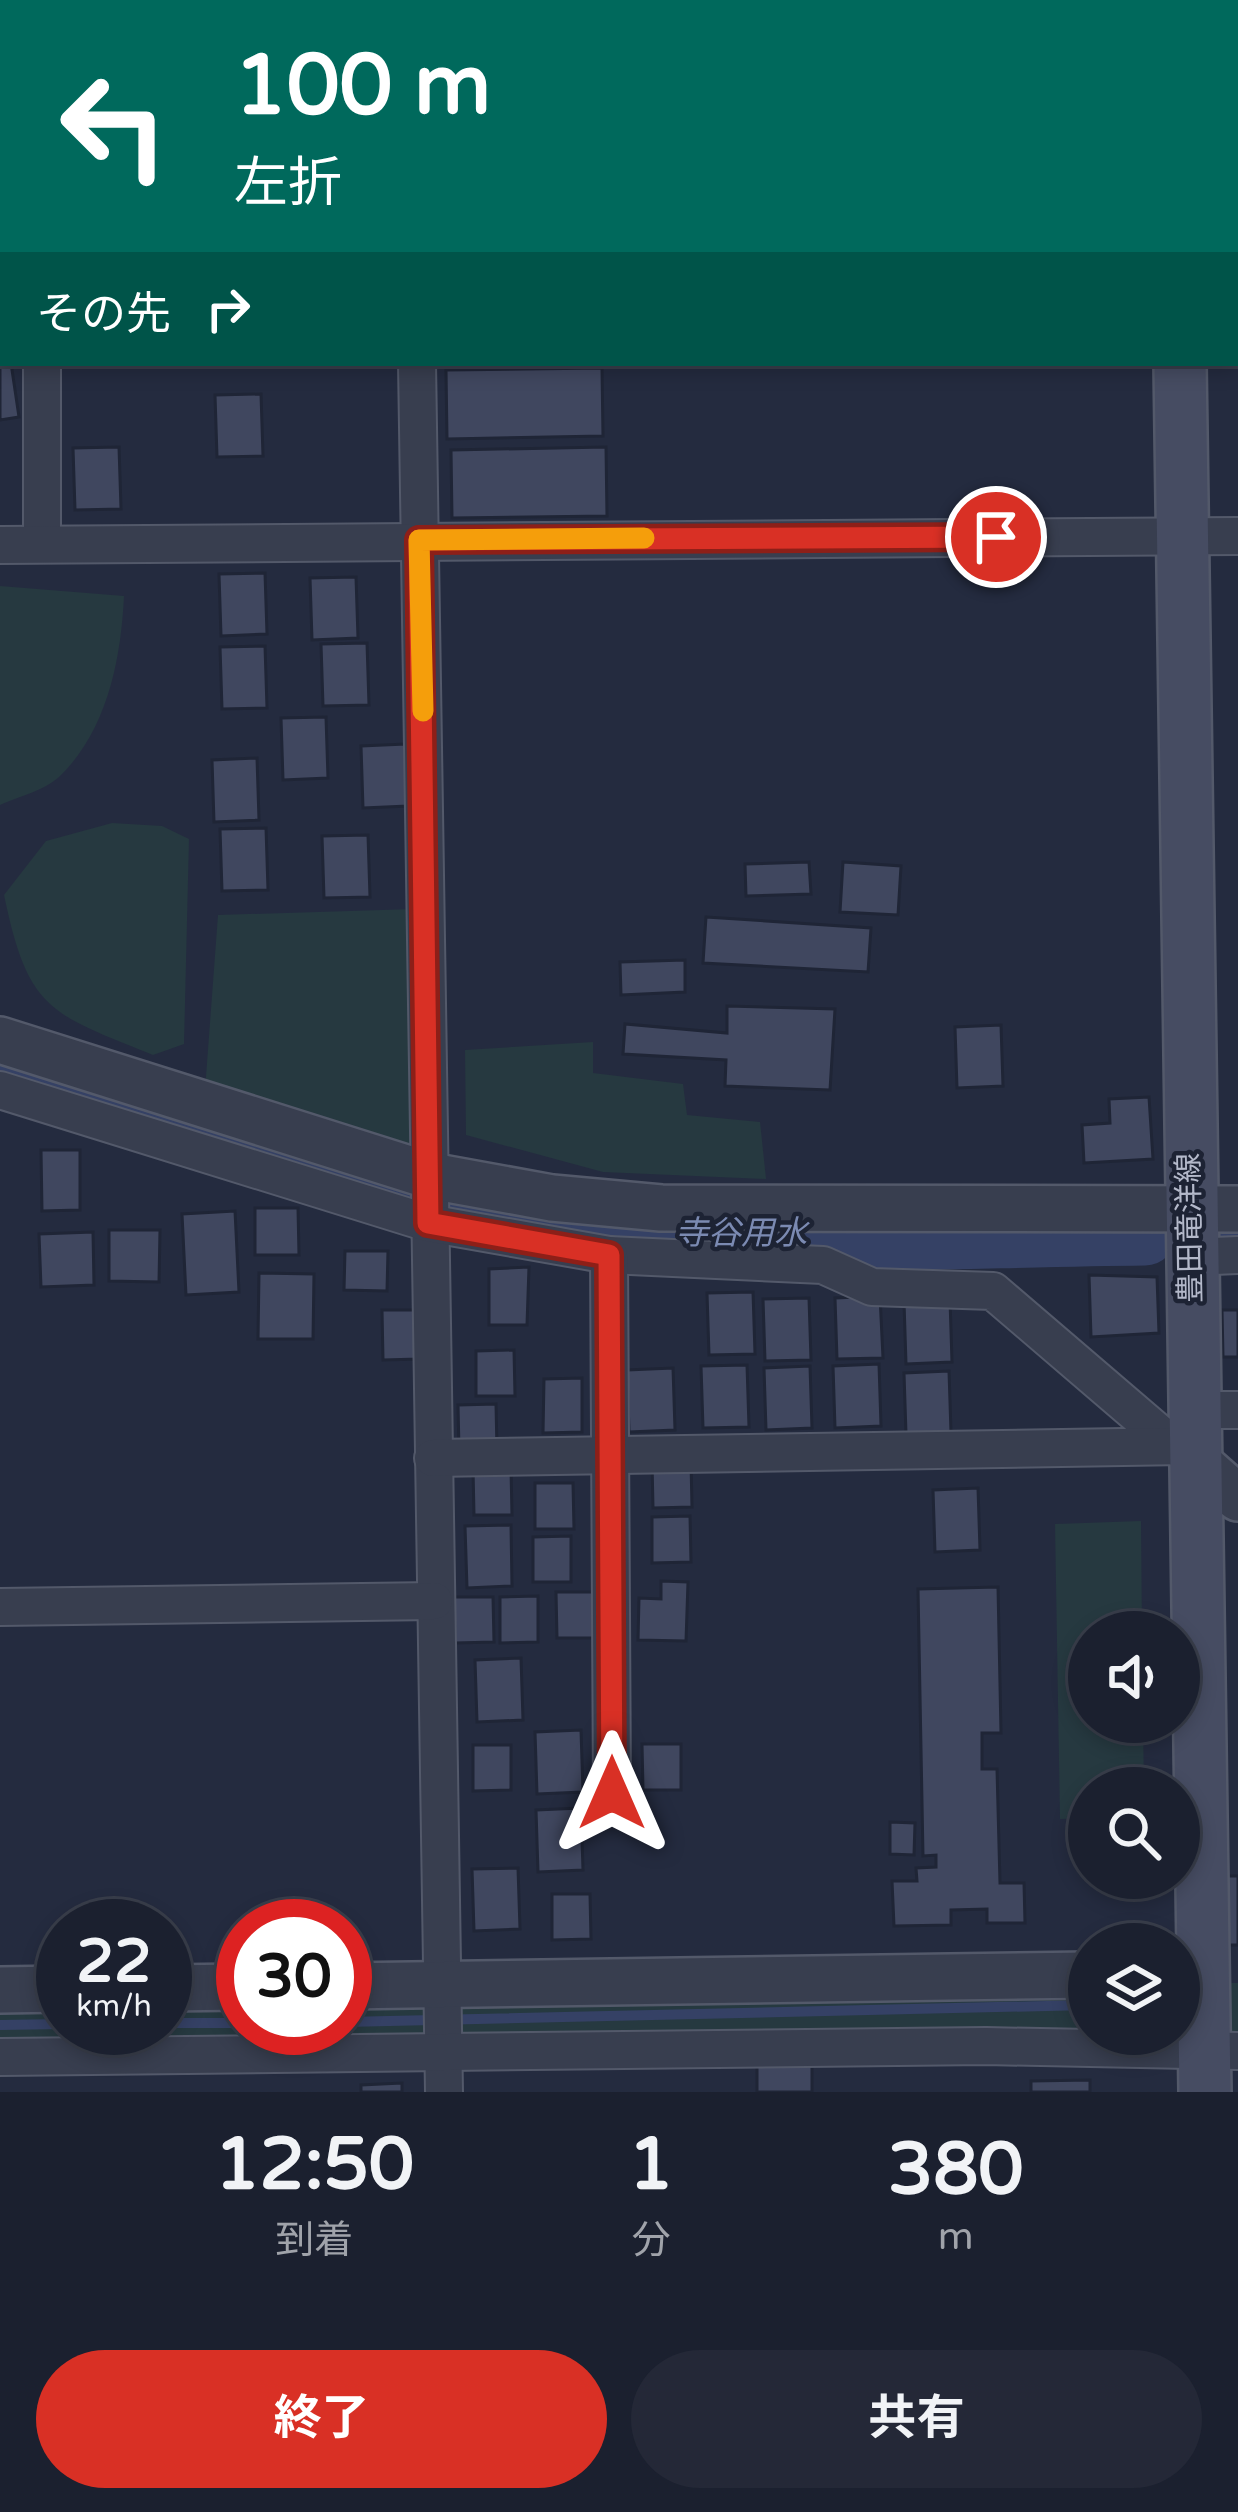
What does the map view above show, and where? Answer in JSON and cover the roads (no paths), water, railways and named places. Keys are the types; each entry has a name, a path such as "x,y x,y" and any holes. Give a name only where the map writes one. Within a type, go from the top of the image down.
{"main road":[{"name":"豊田竜洋線","path":"1180,366 1180,537 1214,1233 1199,1434 1209,2018"}],"street":[{"path":"41,544 42,366"},
{"path":"417,366 444,2092"},
{"path":"0,545 1238,536"},
{"path":"0,1040 431,1177 552,1198 661,1208 1214,1233"},
{"path":"0,1090 429,1222 609,1255 823,1265 872,1287 993,1292 1199,1434 1238,1498"},
{"path":"609,1255 612,1793"},
{"path":"433,1458 1199,1434"},
{"path":"0,1607 434,1601"},
{"path":"372,1985 1068,1975"},
{"path":"0,1990 36,1989"},
{"path":"0,2057 986,2046 1209,2018"}],"waterway":[{"name":"寺谷用水","path":"0,1071 507,1221 586,1231 746,1239 1145,1234"},
{"name":"寺谷用水","path":"1225,1233 1238,1232"},
{"path":"372,2021 1068,2005"},
{"path":"192,2023 216,2023"},
{"path":"0,2025 36,2024"}]}
